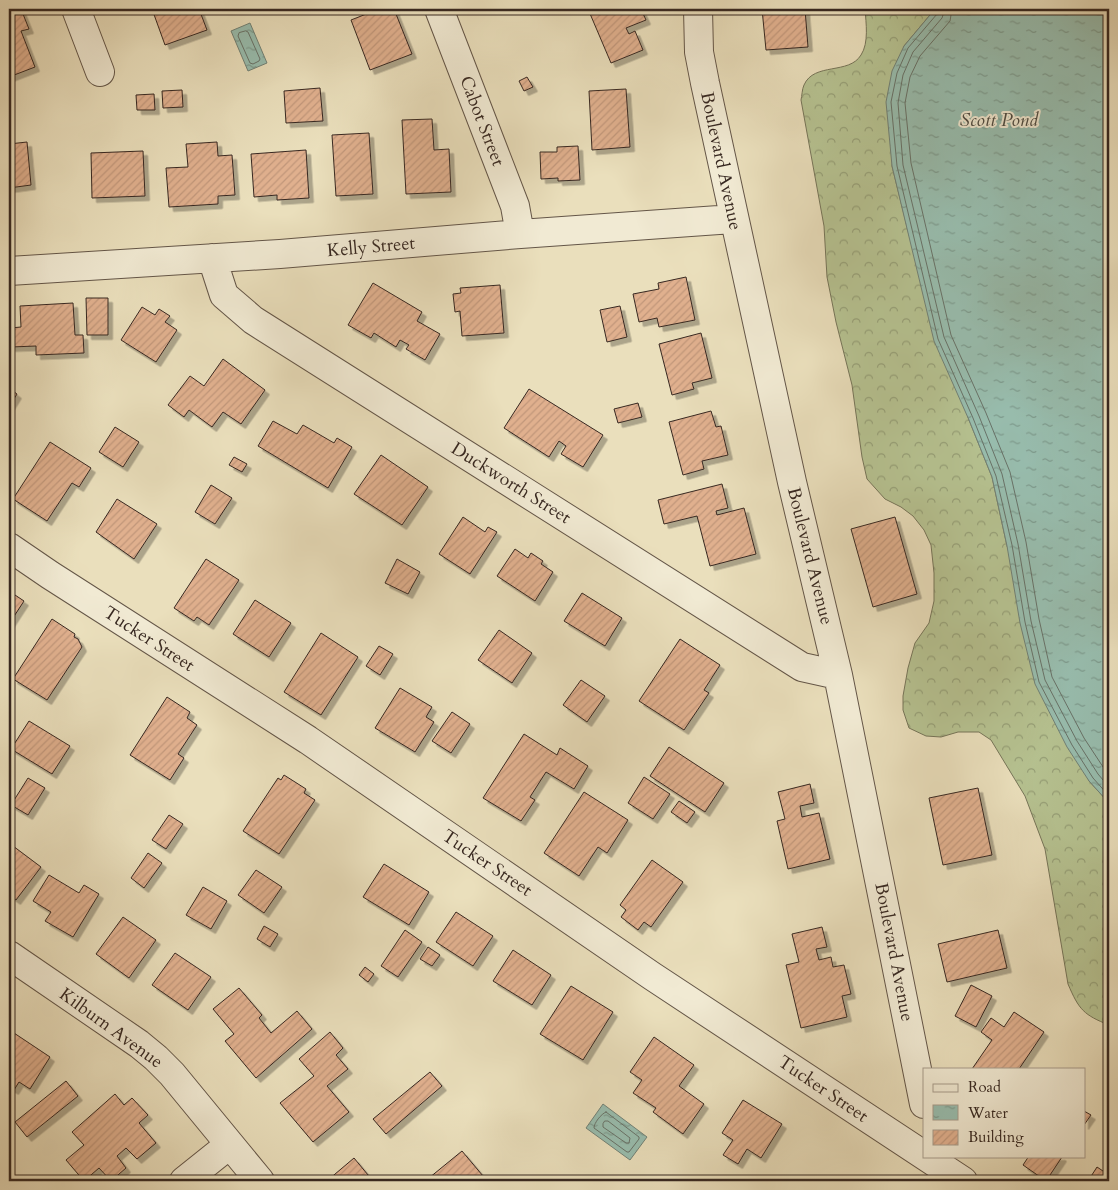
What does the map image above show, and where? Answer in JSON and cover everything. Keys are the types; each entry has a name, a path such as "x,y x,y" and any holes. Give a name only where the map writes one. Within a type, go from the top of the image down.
{"street":[{"path":"76,9 100,72"},
{"name":"Cabot Street","path":"439,9 514,206 520,234"},
{"name":"Boulevard Avenue","path":"698,9 699,52 733,219 792,482 838,675 923,1099"},
{"name":"Kelly Street","path":"9,271 212,258 733,219"},
{"name":"Duckworth Street","path":"212,258 224,295 252,320 802,667 838,675"},
{"name":"Tucker Street","path":"9,547 308,740 652,976 923,1155"},
{"name":"Kilburn Avenue","path":"9,955 139,1044 156,1058 172,1074 260,1181"},
{"path":"184,1181 229,1145"},
{"name":"Tucker Street","path":"928,1158 963,1181"}],"green space":[{"path":"865,9 935,9 904,46 892,166 909,235 969,420 992,477 1007,546 1089,781 1109,803 1109,1025 1094,1018 1079,1006 1068,984 1045,849 1025,796 991,740 979,732 958,732 941,737 926,736 909,728 903,710 903,696 908,668 915,643 929,623 934,601 931,545 924,530 913,516 885,499 867,479 852,385 827,277 824,226 801,100 803,87 815,73 848,65 856,61 861,55 866,39"}],"water":[{"name":"Scott Pond","path":"935,9 1109,9 1109,803 1089,781 1067,747 1035,684 1020,623 1007,546 992,477 934,341 892,166 886,102 892,71 904,46"},
{"path":"250,23 267,63 248,71 231,31"},
{"path":"603,1104 647,1137 630,1160 586,1128"}],"building":[{"path":"9,9 21,9 29,29 21,31 35,67 9,77"},
{"path":"152,9 199,9 207,30 165,45"},
{"path":"379,9 394,9 412,54 370,70 351,20"},
{"path":"588,9 641,9 646,20 626,28 629,34 635,31 643,50 611,63"},
{"path":"762,9 805,9 808,47 766,50"},
{"path":"527,77 533,87 524,91 519,81"},
{"path":"320,88 323,121 286,123 284,91"},
{"path":"626,89 630,147 592,150 589,91"},
{"path":"182,90 183,107 163,108 162,91"},
{"path":"154,94 155,110 137,110 136,95"},
{"path":"432,119 434,150 449,149 451,192 406,194 402,120"},
{"path":"369,133 373,194 336,196 332,135"},
{"path":"27,142 31,185 9,188 9,144"},
{"path":"217,142 218,156 232,155 235,195 218,196 218,204 169,207 166,168 188,167 186,144"},
{"path":"578,146 580,180 558,181 558,178 541,179 540,152 557,152 557,147"},
{"path":"306,150 309,198 277,200 277,195 254,197 251,154"},
{"path":"143,151 145,196 92,198 91,153"},
{"path":"686,277 695,320 659,327 657,318 639,322 633,294 659,289 658,283"},
{"path":"373,283 422,312 417,321 440,334 425,360 406,349 409,345 400,340 396,347 374,333 371,338 348,325"},
{"path":"500,285 504,333 462,336 460,311 455,312 453,294 461,293 460,288"},
{"path":"86,298 108,298 108,335 87,335"},
{"path":"73,303 75,335 83,335 84,353 36,355 36,346 11,347 10,328 21,327 20,306"},
{"path":"620,306 627,337 607,342 600,310"},
{"path":"142,307 155,315 159,309 170,316 165,322 177,330 156,362 121,340"},
{"path":"701,333 712,378 692,383 694,389 672,395 659,344"},
{"path":"223,359 265,390 241,424 223,412 212,427 189,410 184,417 168,405 190,376 204,386"},
{"path":"9,388 17,394 9,407"},
{"path":"529,389 603,435 583,467 561,454 566,446 559,441 549,457 504,428"},
{"path":"638,403 642,417 618,423 614,409"},
{"path":"711,411 716,427 721,426 728,455 702,461 704,469 683,475 669,422"},
{"path":"273,421 297,434 303,425 334,443 337,438 352,447 328,488 258,446"},
{"path":"115,427 139,442 123,467 99,452"},
{"path":"50,442 91,468 79,487 72,483 47,521 13,499"},
{"path":"381,455 428,487 402,525 354,494"},
{"path":"234,457 247,464 242,472 229,465"},
{"path":"722,484 728,508 716,511 717,515 744,508 756,554 710,566 697,516 664,524 658,500"},
{"path":"211,485 232,498 215,524 195,512"},
{"path":"117,499 157,524 134,559 96,532"},
{"path":"463,517 485,532 488,527 497,532 470,574 439,554"},
{"path":"895,517 917,594 873,607 851,529"},
{"path":"515,549 528,558 531,553 543,561 541,564 553,572 535,601 497,576"},
{"path":"206,559 239,580 209,625 197,617 194,621 174,608"},
{"path":"397,559 420,572 408,594 385,583"},
{"path":"9,591 24,601 9,624"},
{"path":"582,593 622,618 605,646 564,621"},
{"path":"255,600 291,623 269,657 233,634"},
{"path":"52,619 75,634 74,637 78,639 82,647 47,700 13,679"},
{"path":"499,630 532,653 512,683 478,660"},
{"path":"321,633 358,657 321,715 284,692"},
{"path":"680,639 720,665 704,690 709,693 684,730 639,701"},
{"path":"379,646 393,654 380,675 366,666"},
{"path":"581,680 605,696 587,722 563,705"},
{"path":"400,688 432,707 426,717 434,722 415,752 375,728"},
{"path":"167,697 190,712 187,718 197,725 178,754 184,758 170,780 130,755"},
{"path":"452,712 470,724 451,753 432,741"},
{"path":"29,721 70,746 52,774 11,749"},
{"path":"524,734 557,755 560,748 588,766 574,789 546,772 530,797 535,800 521,821 483,798"},
{"path":"669,747 724,783 705,812 650,776"},
{"path":"284,775 306,789 304,793 315,800 279,854 243,831 278,778 281,780"},
{"path":"644,777 670,794 653,819 628,803"},
{"path":"28,778 45,788 28,815 11,805"},
{"path":"810,784 814,803 800,806 802,817 819,813 830,859 788,869 777,821 785,819 778,792"},
{"path":"978,788 992,855 943,865 929,798"},
{"path":"584,792 628,820 607,853 598,847 579,876 544,853"},
{"path":"679,801 695,812 687,823 671,812"},
{"path":"169,815 183,824 166,849 152,840"},
{"path":"9,843 41,867 16,900 9,895"},
{"path":"148,853 162,863 144,888 131,878"},
{"path":"652,860 683,882 651,927 644,922 638,930 621,917 626,910 620,905"},
{"path":"384,864 429,892 409,925 363,897"},
{"path":"256,870 282,887 264,913 238,895"},
{"path":"49,875 79,893 84,885 99,894 73,937 45,921 51,912 33,901"},
{"path":"203,887 227,901 211,929 186,915"},
{"path":"456,912 493,936 473,966 436,942"},
{"path":"123,917 156,940 129,978 96,954"},
{"path":"264,926 278,934 270,947 257,939"},
{"path":"822,927 827,947 816,949 819,960 831,957 833,967 844,965 851,994 842,996 847,1017 801,1028 786,965 799,962 792,934"},
{"path":"405,930 422,942 398,977 381,966"},
{"path":"998,930 1007,968 947,982 938,944"},
{"path":"428,947 440,955 432,966 420,959"},
{"path":"513,950 551,975 532,1005 493,981"},
{"path":"175,953 211,977 188,1010 152,985"},
{"path":"365,967 374,974 368,982 359,975"},
{"path":"971,985 992,996 976,1027 955,1016"},
{"path":"571,986 613,1012 583,1060 540,1034"},
{"path":"239,988 262,1015 259,1018 271,1033 297,1011 312,1029 256,1078 225,1041 234,1034 213,1009"},
{"path":"1014,1012 1044,1032 1020,1068 973,1068 992,1040 981,1032 991,1018 1004,1027"},
{"path":"330,1032 343,1048 336,1055 348,1069 327,1086 349,1112 313,1142 280,1103 314,1076 299,1059"},
{"path":"14,1033 50,1057 30,1089 19,1082 14,1090 9,1087 9,1042"},
{"path":"654,1037 694,1065 679,1086 704,1104 683,1134 653,1112 656,1108 633,1093 642,1080 630,1072"},
{"path":"430,1072 442,1086 386,1134 373,1119"},
{"path":"66,1081 78,1096 27,1137 15,1122"},
{"path":"115,1094 124,1105 132,1098 148,1115 139,1123 156,1143 137,1159 126,1148 117,1156 126,1168 111,1181 99,1168 84,1181 66,1160 84,1145 72,1132"},
{"path":"743,1100 782,1124 761,1158 747,1149 738,1164 723,1155 733,1140 722,1133"},
{"path":"1086,1112 1091,1115 1086,1122"},
{"path":"462,1151 483,1176 476,1181 432,1181 429,1178"},
{"path":"354,1158 373,1181 328,1180"},
{"path":"1028,1158 1061,1158 1046,1181 1023,1165"},
{"path":"1097,1167 1109,1175 1109,1181 1088,1181"}]}
